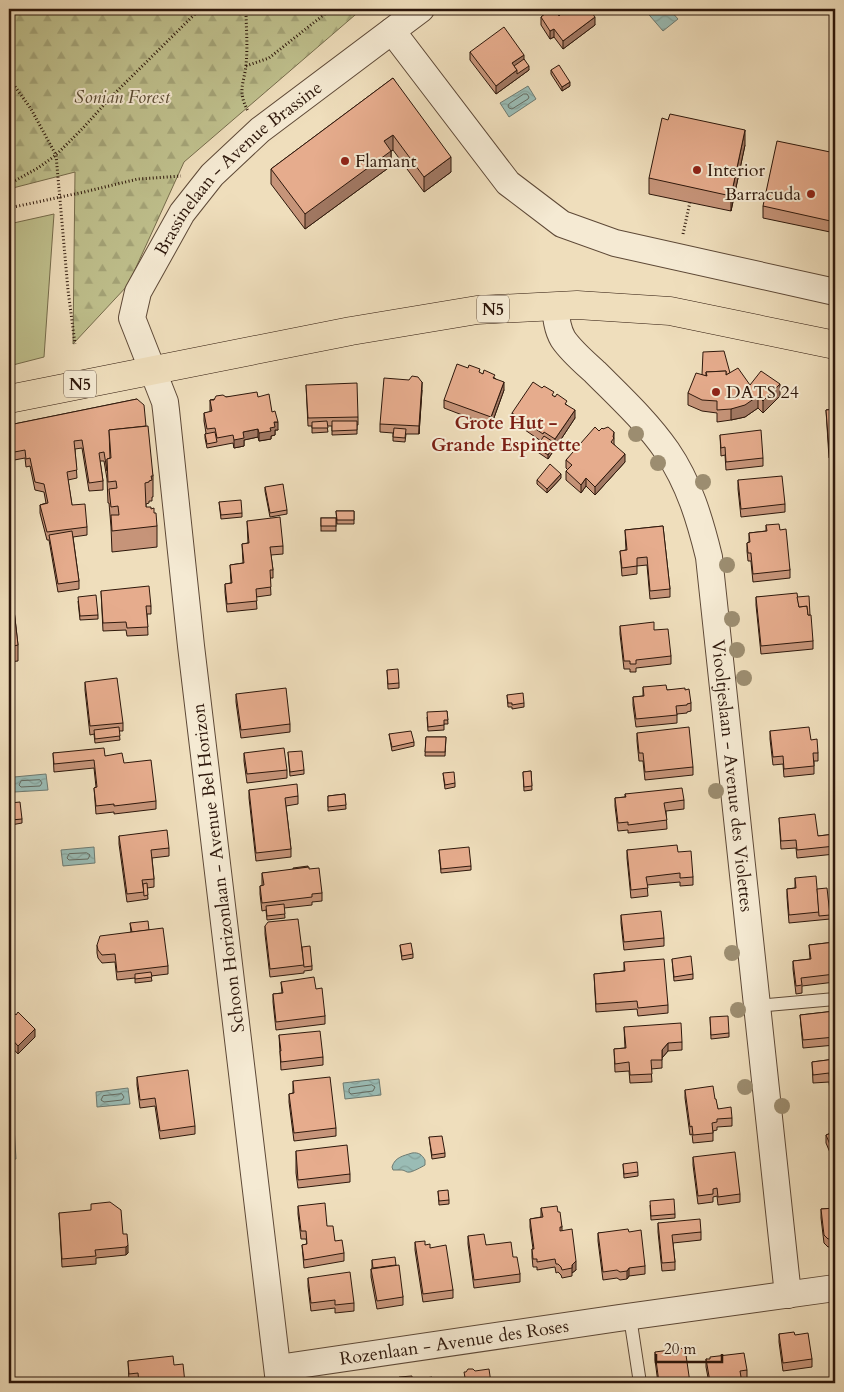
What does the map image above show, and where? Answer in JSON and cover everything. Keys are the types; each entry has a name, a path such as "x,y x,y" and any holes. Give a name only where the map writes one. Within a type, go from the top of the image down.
{"main road":[{"name":"N5","path":"9,399 350,331 477,310 576,305 670,310 835,345"}],"street":[{"name":"Brassinelaan - Avenue Brassine","path":"152,370 132,318 138,292 182,213 212,175 260,130 421,9"},
{"path":"392,30 500,174 521,194 562,224 615,243 835,292"},
{"name":"Viooltjeslaan - Avenue des Violettes","path":"555,306 556,322 564,339 577,355 640,418 667,451 687,485 700,521 709,557 788,1295"},
{"name":"Schoon Horizonlaan - Avenue Bel Horizon","path":"152,370 165,402 191,646 279,1375"},
{"name":"Rozenlaan - Avenue des Roses","path":"279,1375 630,1317 835,1288"}],"lane":[{"path":"757,1006 835,999"},
{"path":"630,1317 640,1383"}],"path":[{"path":"9,184 38,168 56,155 112,96 200,9"},
{"path":"246,9 246,66 242,82 242,100 260,130"},
{"path":"246,66 269,58 332,9"},
{"path":"9,78 31,109 56,155 68,290 75,344"},
{"path":"9,208 138,179 212,175"},
{"path":"678,257 690,202"}],"green space":[{"name":"Sonian Forest","path":"9,9 362,9 184,162 128,285 73,344 75,172 9,189"},
{"path":"54,214 44,357 9,366 9,224"}],"water":[{"path":"644,9 669,9 678,19 663,31"},
{"path":"528,86 536,99 509,117 500,103"},
{"path":"46,774 48,790 14,792 14,777"},
{"path":"94,847 95,863 63,866 61,850"},
{"path":"379,1079 381,1095 345,1099 343,1083"},
{"path":"128,1088 130,1104 97,1107 96,1092"},
{"path":"9,1127 14,1127 16,1159 9,1160"},
{"path":"412,1153 421,1155 425,1160 425,1165 410,1172 393,1170 393,1164 397,1159"}],"building":[{"path":"551,9 559,16 561,14 557,9 589,9 595,17 563,41 554,29 550,31 541,17"},
{"path":"504,27 524,55 512,63 517,70 496,86 470,52"},
{"path":"524,59 529,66 517,74 514,66"},
{"path":"559,65 570,82 562,87 551,70"},
{"name":"Flamant","path":"393,78 451,157 424,177 393,135 384,141 391,151 305,214 271,169"},
{"name":"Interior","path":"670,114 745,130 731,196 649,178 662,118 668,120"},
{"path":"777,141 835,153 835,222 763,206"},
{"path":"724,351 730,373 726,375 726,371 706,372 706,376 702,375 703,352"},
{"path":"457,364 468,368 469,365 480,369 479,372 483,374 484,370 495,375 493,378 504,382 491,417 444,400"},
{"path":"738,368 750,385 761,371 780,384 763,401 758,396 745,405 731,409 717,410 717,401 702,400 688,393 696,373 707,376 706,372 726,371 726,375"},
{"path":"412,376 418,377 422,382 419,426 380,424 384,378 409,380"},
{"path":"533,382 542,388 544,386 554,392 552,395 555,397 557,394 567,401 565,404 575,410 555,439 544,432 543,434 512,413"},
{"path":"357,383 358,417 308,418 306,385"},
{"path":"257,392 258,397 269,394 272,412 275,411 278,422 274,422 275,427 270,428 271,431 259,433 258,429 243,432 244,438 234,440 233,435 217,438 215,428 207,429 204,413 212,411 210,400 214,400 216,396 223,395 226,397"},
{"path":"137,399 144,405 146,426 109,430 110,458 107,459 107,471 104,452 99,453 103,481 89,483 82,440 74,441 77,470 67,472 72,505 85,504 87,527 47,532 40,505 48,503 44,484 35,482 30,458 26,459 25,450 9,453 9,425"},
{"path":"835,409 834,454 829,450 826,410"},
{"path":"327,421 328,428 312,428 312,422"},
{"path":"332,421 357,421 357,430 332,431"},
{"path":"148,426 153,476 151,476 152,480 145,483 146,507 154,508 157,526 112,531 111,515 119,515 118,506 111,507 109,489 117,488 116,481 108,482 107,459 111,458 109,430"},
{"path":"595,427 599,431 602,428 608,427 614,432 614,438 611,442 625,454 595,487 586,478 581,485 566,471 572,465 566,460"},
{"path":"394,428 406,429 405,438 393,437"},
{"path":"761,430 763,458 726,462 725,447 721,448 720,435"},
{"path":"215,432 217,442 207,444 205,434"},
{"path":"544,436 555,443 548,455 536,447"},
{"path":"550,464 561,474 547,489 537,480"},
{"path":"782,476 785,504 741,509 738,480"},
{"path":"283,484 287,510 270,513 265,487"},
{"path":"241,500 242,513 221,515 219,502"},
{"path":"336,511 354,511 354,520 337,520"},
{"path":"280,517 283,546 270,547 273,570 270,570 271,587 256,589 257,601 227,604 225,584 232,583 230,565 244,563 242,544 249,543 247,521"},
{"path":"321,518 336,518 336,526 321,526"},
{"path":"779,524 780,530 786,529 790,570 753,574 751,553 748,553 747,543 750,542 749,533 767,531 766,525"},
{"path":"663,526 670,589 650,591 647,557 637,558 637,566 622,568 620,551 627,550 625,530"},
{"path":"72,531 79,581 58,584 49,535"},
{"path":"9,566 18,645 9,647"},
{"path":"149,586 151,606 146,606 148,627 127,628 126,622 103,623 101,591"},
{"path":"797,593 799,607 807,606 808,615 811,615 813,641 761,646 756,597"},
{"path":"96,595 98,615 80,616 78,597"},
{"path":"809,596 810,615 808,615 807,606 799,607 797,597"},
{"path":"654,622 654,630 668,629 671,656 636,660 636,664 624,661 620,626"},
{"path":"398,669 399,683 388,684 387,670"},
{"path":"117,678 123,723 90,726 85,682"},
{"path":"666,685 667,690 689,689 691,703 676,706 677,715 636,719 633,697 644,696 643,687"},
{"path":"286,688 290,724 241,730 236,694"},
{"path":"523,693 524,703 512,705 512,703 508,703 507,695"},
{"path":"447,711 448,720 444,720 444,725 428,727 427,712"},
{"path":"119,727 120,736 95,739 94,730"},
{"path":"689,727 693,767 645,772 643,753 639,753 637,733"},
{"path":"809,727 811,740 817,739 818,753 813,753 814,766 784,769 783,756 773,757 770,731"},
{"path":"411,731 414,742 392,747 389,734"},
{"path":"426,737 446,737 445,752 425,752"},
{"path":"104,748 105,756 122,753 124,763 151,760 156,801 96,806 94,788 97,787 94,760 54,764 53,753"},
{"path":"284,748 287,770 247,774 244,753"},
{"path":"302,751 304,770 290,772 288,752"},
{"path":"531,771 532,786 524,787 523,772"},
{"path":"454,772 455,783 445,785 443,773"},
{"path":"297,784 298,796 285,798 291,849 256,853 249,790"},
{"path":"682,788 684,800 664,803 667,820 628,825 628,822 618,823 615,798 626,797 625,794"},
{"path":"345,794 346,805 328,807 328,796"},
{"path":"20,802 22,819 11,820 10,803"},
{"path":"815,814 818,836 835,834 835,846 797,850 796,840 781,841 779,818"},
{"path":"167,830 169,848 151,850 154,879 142,880 144,892 127,894 119,836"},
{"path":"677,845 678,852 691,851 693,877 680,878 680,873 646,877 648,888 631,890 627,850"},
{"path":"469,847 471,866 441,869 439,850"},
{"path":"309,867 309,869 319,868 322,893 312,894 312,897 262,903 260,886 264,885 262,873"},
{"path":"816,876 819,912 789,915 787,889 796,888 795,878"},
{"path":"147,883 148,895 144,896 143,884"},
{"path":"827,888 830,915 819,916 817,889"},
{"path":"284,904 285,914 267,916 266,906"},
{"path":"661,911 664,938 624,942 621,915"},
{"path":"298,919 304,965 270,969 265,926 268,922"},
{"path":"148,921 149,930 132,932 130,923"},
{"path":"163,928 168,966 117,972 115,954 102,955 98,950 97,945 100,936"},
{"path":"835,942 835,974 801,978 802,985 796,986 793,961 811,959 809,945"},
{"path":"411,943 413,954 402,956 400,945"},
{"path":"310,946 312,966 304,967 302,947"},
{"path":"691,956 693,974 674,977 672,959"},
{"path":"664,959 668,1005 638,1008 637,1001 596,1004 594,974 625,971 624,962"},
{"path":"151,972 152,977 135,979 135,974"},
{"path":"314,977 316,989 322,988 325,1016 276,1022 273,994 283,993 281,982"},
{"path":"9,1007 16,1015 18,1012 35,1029 18,1046 9,1036"},
{"path":"835,1011 835,1037 803,1040 800,1015"},
{"path":"728,1016 729,1033 711,1035 710,1017"},
{"path":"681,1023 682,1042 668,1043 662,1050 662,1060 651,1060 652,1074 630,1075 629,1062 615,1064 614,1049 626,1048 624,1027"},
{"path":"320,1031 323,1057 281,1062 279,1035"},
{"path":"835,1059 835,1107 833,1107 829,1073 813,1075 812,1062"},
{"path":"188,1070 195,1126 160,1131 155,1098 140,1100 137,1077"},
{"path":"330,1077 336,1128 294,1133 289,1094 294,1093 293,1081"},
{"path":"713,1086 718,1109 731,1107 732,1118 717,1119 717,1122 712,1123 713,1133 693,1135 692,1126 690,1127 685,1090"},
{"path":"833,1117 835,1117 835,1155 826,1135 834,1132"},
{"path":"442,1136 445,1153 432,1155 429,1137"},
{"path":"347,1145 350,1174 298,1180 296,1151"},
{"path":"735,1152 740,1194 718,1197 717,1188 713,1189 713,1194 698,1196 693,1157"},
{"path":"637,1162 638,1172 624,1174 623,1164"},
{"path":"448,1190 449,1200 439,1201 438,1191"},
{"path":"674,1199 675,1214 651,1216 650,1201"},
{"path":"110,1202 121,1210 123,1234 127,1234 128,1245 126,1247 95,1250 96,1256 62,1259 59,1213 91,1210 91,1204"},
{"path":"325,1203 327,1226 333,1226 335,1241 342,1240 344,1253 304,1260 302,1245 307,1244 306,1231 301,1231 298,1206"},
{"path":"557,1206 558,1212 560,1212 562,1227 560,1227 560,1231 572,1229 576,1261 572,1268 562,1270 556,1264 555,1259 537,1262 537,1259 533,1259 532,1249 534,1249 530,1219 543,1217 541,1208"},
{"path":"835,1208 835,1238 828,1239 824,1235 821,1209"},
{"path":"700,1219 701,1232 672,1235 675,1262 662,1263 658,1223"},
{"path":"628,1229 629,1232 641,1230 645,1266 629,1268 627,1271 620,1272 617,1270 603,1272 598,1233"},
{"path":"484,1234 486,1245 511,1242 513,1257 517,1257 520,1274 474,1280 468,1236"},
{"path":"425,1241 425,1245 430,1244 430,1248 446,1245 453,1290 423,1294 415,1242"},
{"path":"395,1257 396,1265 373,1268 372,1260"},
{"path":"399,1265 403,1297 377,1301 371,1269"},
{"path":"350,1272 354,1303 335,1305 335,1300 311,1303 308,1278"},
{"path":"794,1332 795,1335 808,1333 812,1359 783,1363 779,1334"},
{"path":"685,1348 690,1383 659,1383 655,1352"},
{"path":"744,1353 747,1370 740,1371 742,1383 710,1382 706,1359"},
{"path":"173,1356 174,1365 183,1364 185,1383 139,1383 138,1373 129,1374 128,1361"},
{"path":"468,1369 475,1371 489,1369 491,1383 466,1383 464,1372"},
{"path":"412,1376 412,1380 438,1378 439,1383 400,1383 399,1377"}],"place":[{"name":"Flamant","path":"345,161"},
{"name":"Interior","path":"697,170"},
{"name":"Barracuda","path":"811,194"},
{"name":"DATS 24","path":"716,392"}],"district":[{"name":"Grote Hut - Grande Espinette","path":"506,433"}]}
